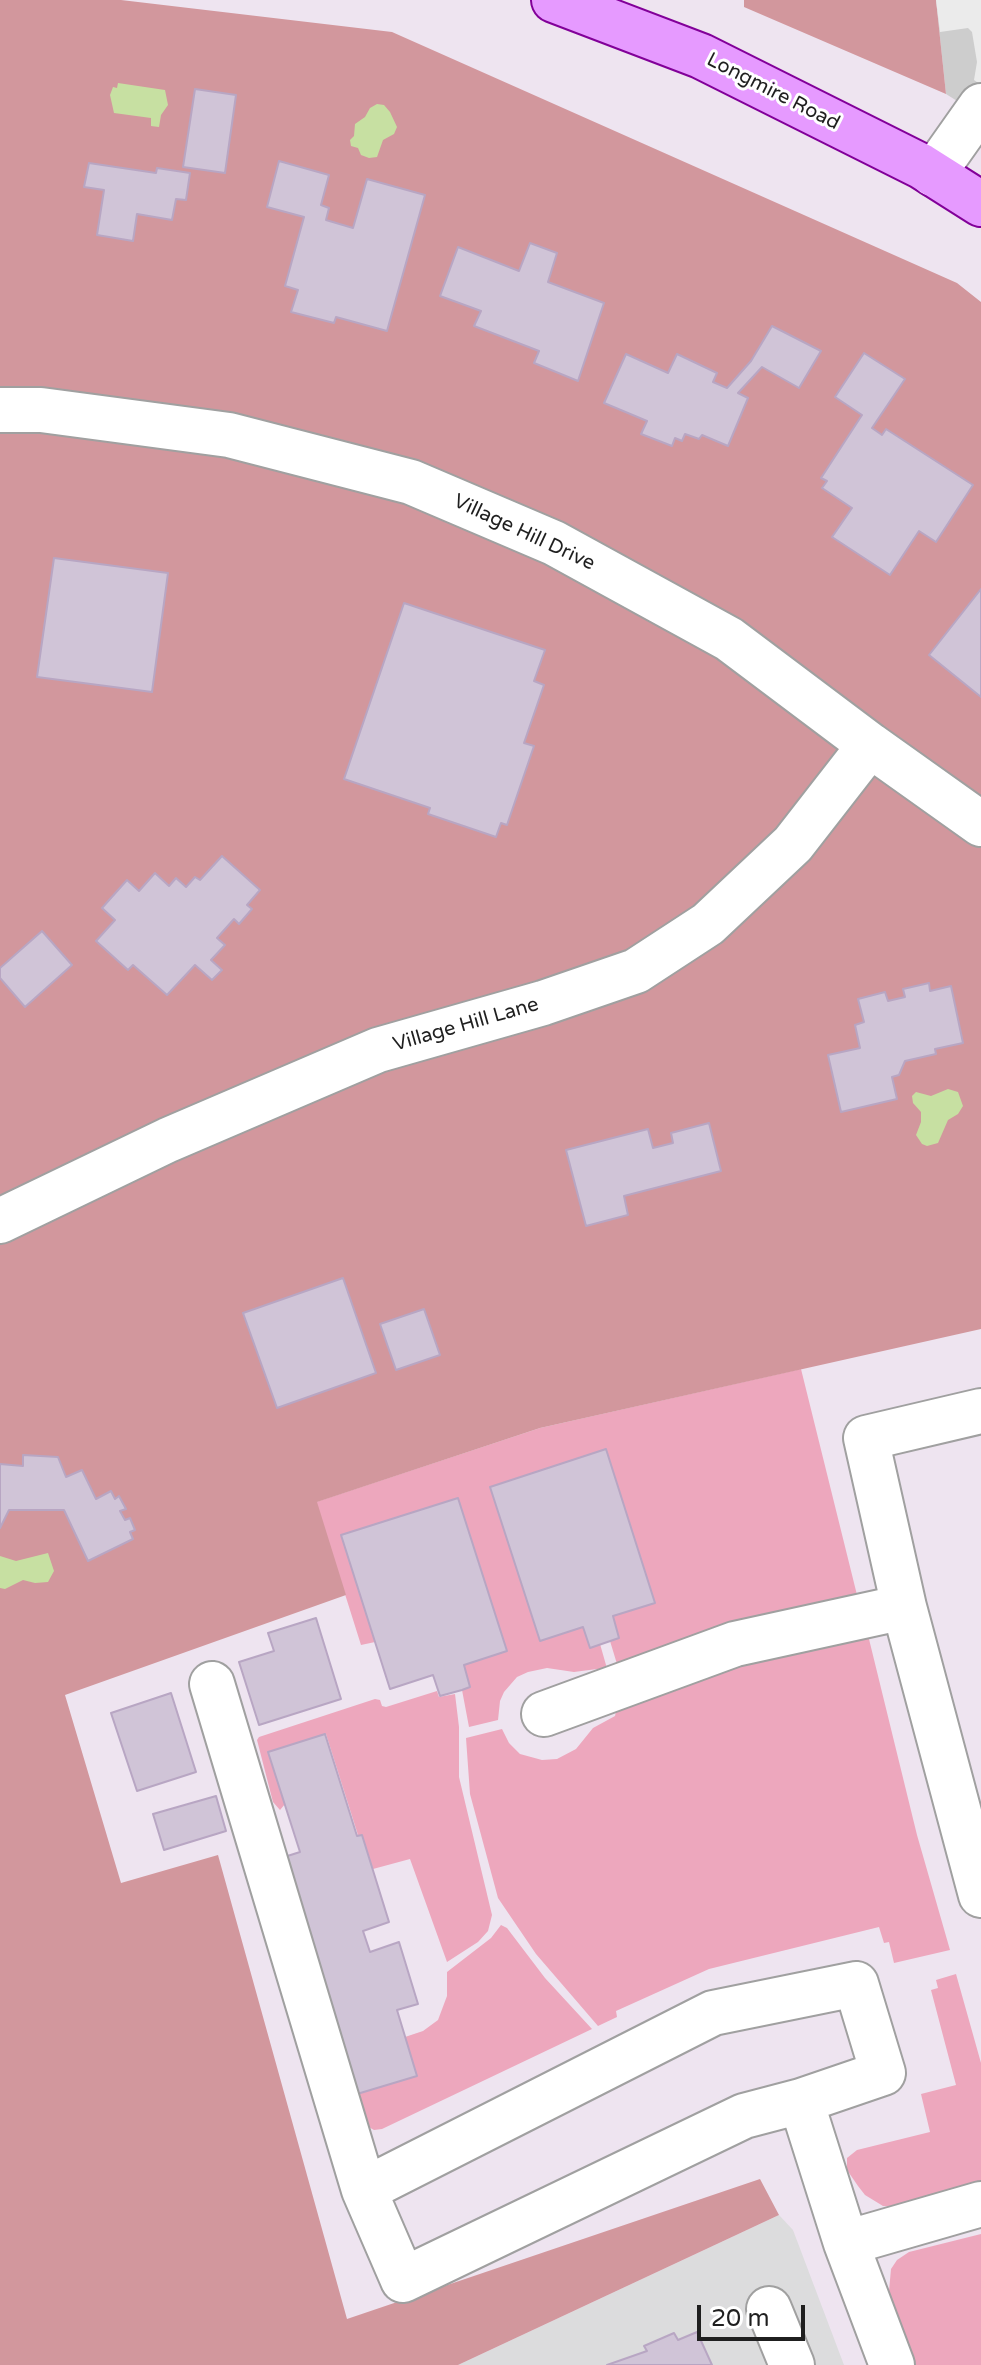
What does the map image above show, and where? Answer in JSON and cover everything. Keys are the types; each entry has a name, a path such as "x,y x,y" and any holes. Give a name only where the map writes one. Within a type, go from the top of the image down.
{"main road":[{"name":"Longmire Road","path":"554,0 701,56 933,174 981,204"}],"street":[{"path":"933,174 981,106"},
{"name":"Village Hill Drive","path":"0,410 41,410 229,435 411,482 554,543 729,639 981,824"},
{"name":"Village Hill Lane","path":"0,1221 168,1140 378,1050 543,1003 636,971 708,924 793,844 870,745"},
{"path":"979,1419 866,1438 904,1607 970,1813 981,1895"},
{"path":"544,1714 735,1644 904,1607"},
{"path":"212,1684 364,2190 403,2280 744,2116 801,2101 883,2073 856,1984 713,2013 364,2190"},
{"path":"801,2101 846,2243 892,2365"},
{"path":"846,2243 981,2204"},
{"path":"769,2309 792,2365"}],"shaded area":[{"path":"0,0 121,0 392,32 957,283 981,302 981,1329 540,1428 317,1502 346,1595 65,1695 121,1883 218,1855 347,2319 760,2179 779,2215 458,2365 0,2365"},
{"path":"744,0 936,0 946,94 744,7"},
{"path":"936,0 981,0 981,116 946,94"},
{"path":"936,0 981,0 981,85 974,80 977,62 972,32 968,28 940,32"},
{"path":"118,83 165,90 168,105 161,115 159,127 151,126 151,118 114,113 110,95"},
{"path":"377,104 384,105 397,127 394,134 383,140 377,157 369,158 351,146 350,140 354,136 355,124"},
{"path":"948,1089 958,1092 963,1106 958,1114 948,1120 938,1143 922,1144 916,1135 921,1112 913,1103 912,1096 916,1092 931,1096"},
{"path":"801,1369 857,1595 853,1599 617,1664 610,1641 619,1638 613,1616 655,1602 605,1449 490,1487 540,1641 583,1627 590,1647 600,1644 608,1672 547,1668 528,1672 517,1677 504,1692 498,1720 469,1727 462,1690 470,1686 464,1665 507,1651 457,1498 341,1535 375,1642 361,1645 316,1502 540,1428"},
{"path":"48,1553 54,1571 48,1582 23,1580 5,1589 0,1588 0,1556 16,1561"},
{"path":"868,1635 917,1835 950,1950 894,1963 889,1942 884,1943 879,1927 709,1969 616,2011 617,2017 598,2026 536,1954 498,1898 470,1794 466,1738 502,1729 509,1743 520,1754 542,1760 557,1759 576,1749 593,1728 615,1716 617,1707 716,1671"},
{"path":"437,1691 439,1697 455,1694 459,1727 459,1777 492,1915 488,1931 478,1942 447,1962 410,1859 373,1869 362,1835 358,1835 326,1734 268,1752 285,1804 280,1810 273,1802 257,1740 375,1699 386,1707"},
{"path":"501,1925 507,1928 545,1978 592,2029 382,2129 374,2130 367,2126 357,2094 417,2076 405,2037 423,2031 438,2020 447,1996 447,1972 491,1938"},
{"path":"956,1974 981,2063 981,2185 896,2207 883,2206 865,2195 858,2186 847,2170 847,2158 857,2150 930,2132 921,2094 956,2085 931,1990 938,1988 936,1980"},
{"path":"779,2215 793,2230 844,2365 458,2365"},
{"path":"981,2234 981,2365 915,2365 889,2291 891,2269 897,2260 909,2252"}],"building":[{"path":"195,89 236,95 225,173 183,167"},
{"path":"279,161 329,175 321,205 329,208 326,220 353,228 367,179 425,195 387,331 336,317 334,323 291,312 298,290 285,286 304,217 267,207"},
{"path":"89,163 156,173 157,168 190,173 186,200 176,199 172,220 137,214 133,241 97,235 104,190 84,187"},
{"path":"530,243 557,253 548,282 604,303 578,381 534,363 539,351 474,326 481,311 440,296 458,247 519,271"},
{"path":"772,326 821,351 799,388 762,367 738,393 748,398 728,446 702,435 699,439 685,434 682,441 675,438 672,446 641,434 647,421 604,403 626,354 668,373 677,354 717,373 713,382 727,388 751,361"},
{"path":"864,353 905,379 872,428 882,435 886,429 973,485 936,542 919,531 890,575 832,537 852,508 822,488 827,481 821,478 862,415 835,397"},
{"path":"54,558 168,573 152,692 37,677"},
{"path":"981,589 981,697 929,655"},
{"path":"404,603 545,650 534,681 544,685 524,743 534,746 507,825 501,823 496,837 428,814 430,808 344,779"},
{"path":"222,856 260,890 247,905 252,909 239,924 234,919 217,938 225,945 211,960 222,970 212,980 195,965 167,995 133,965 128,970 96,941 115,920 102,908 127,880 139,891 155,873 169,886 176,878 186,887 195,877 200,880"},
{"path":"42,931 72,965 25,1007 0,978 0,968"},
{"path":"929,983 930,991 951,986 963,1043 935,1049 936,1054 905,1061 899,1075 892,1077 897,1099 841,1112 828,1055 860,1048 855,1025 864,1022 858,999 885,992 888,1001 905,997 903,989"},
{"path":"709,1123 721,1171 624,1196 628,1215 586,1226 566,1150 648,1129 653,1148 673,1143 671,1133"},
{"path":"343,1278 376,1373 277,1408 243,1313"},
{"path":"424,1309 440,1355 396,1370 380,1324"},
{"path":"606,1449 655,1603 613,1616 619,1638 590,1648 583,1627 540,1641 490,1487"},
{"path":"23,1455 58,1457 66,1477 82,1470 96,1499 111,1491 115,1499 119,1496 126,1509 120,1511 125,1520 130,1518 135,1530 130,1532 133,1539 88,1561 64,1510 9,1510 0,1528 0,1464 23,1466"},
{"path":"458,1498 507,1651 464,1665 470,1687 462,1690 440,1696 433,1675 390,1689 341,1535"},
{"path":"316,1618 341,1699 259,1725 239,1662 274,1651 268,1633"},
{"path":"171,1693 196,1772 137,1791 111,1713"},
{"path":"325,1734 357,1836 362,1835 389,1922 363,1931 370,1952 399,1942 418,2004 397,2010 417,2076 357,2094 278,1859 300,1852 268,1752"},
{"path":"216,1796 226,1831 164,1850 153,1814"},
{"path":"697,2332 712,2365 607,2365 647,2351 644,2346 674,2333 678,2340"}]}
